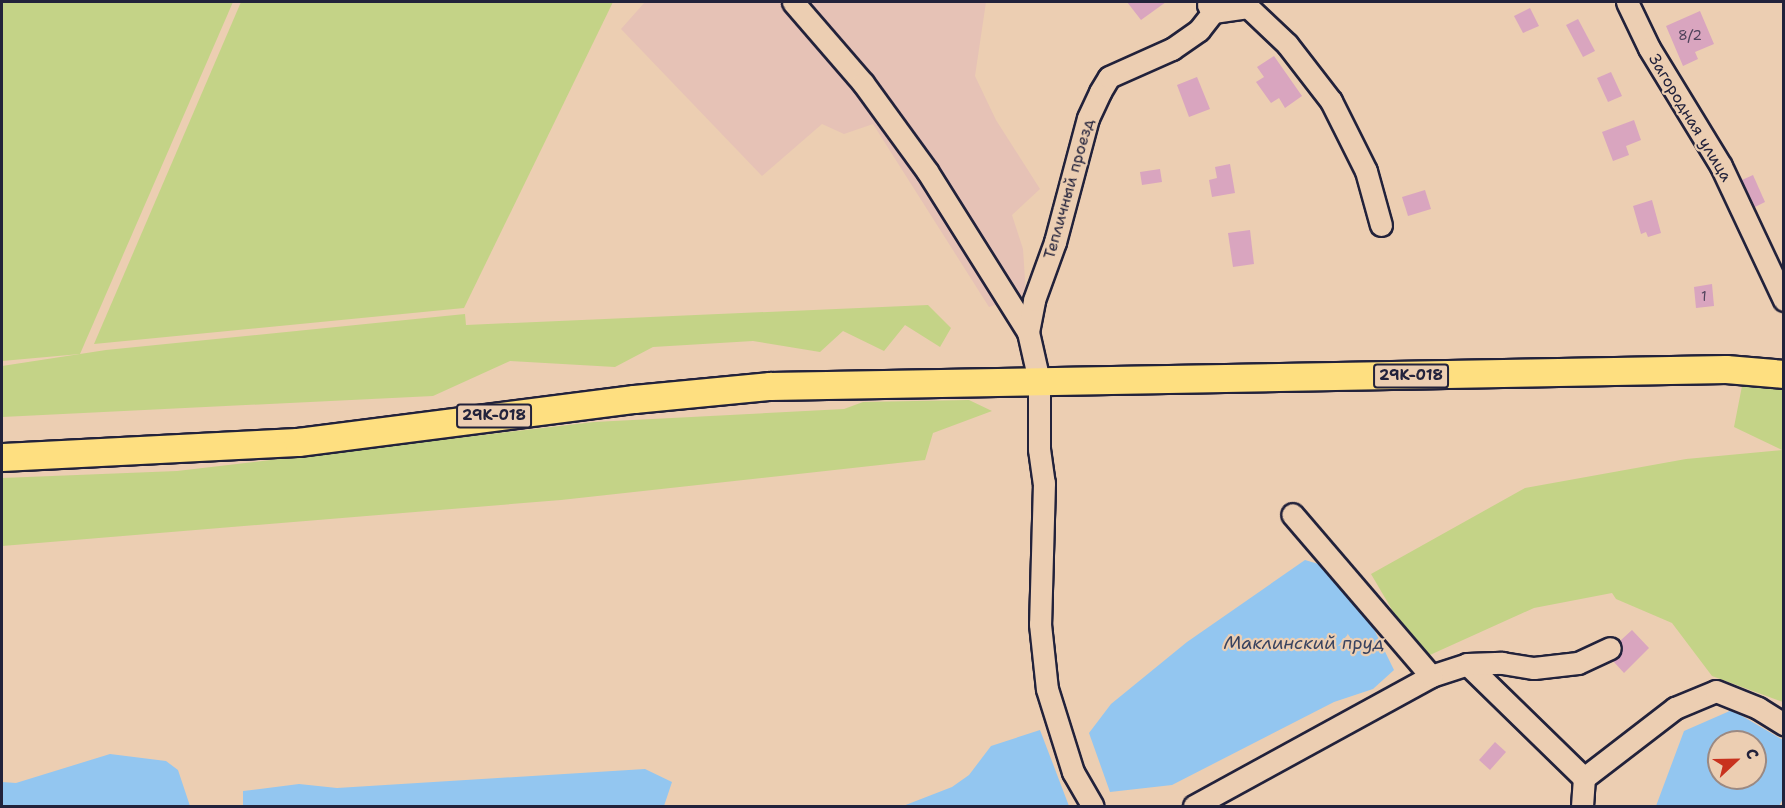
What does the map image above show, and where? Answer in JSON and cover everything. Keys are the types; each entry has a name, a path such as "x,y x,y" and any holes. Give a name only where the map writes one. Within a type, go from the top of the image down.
{"main road":[{"name":"29К-018","path":"2,457 298,442 634,399 770,386 1726,369 1784,374"}],"street":[{"path":"793,2 862,83 927,171 1028,332 1039,381 1044,483 1040,624 1047,689 1073,772 1093,807"},
{"name":"Загородная улица","path":"1627,2 1649,48 1721,166 1784,300"},
{"path":"1213,5 1248,8 1287,44 1331,101 1366,171 1381,225"},
{"name":"Тепличный проезд","path":"1028,332 1034,300 1055,242 1088,118 1100,92 1109,77 1172,49 1199,30 1213,5"},
{"path":"1292,514 1431,676"},
{"path":"1194,807 1431,676 1467,664 1502,663 1534,668 1578,663 1610,648"},
{"path":"1467,664 1584,778"},
{"path":"1582,807 1584,778 1676,708 1716,691 1758,708 1784,724"}],"shaded area":[{"path":"645,2 986,2 975,76 996,120 1040,189 1012,215 1023,249 1026,295 989,307 873,124 844,134 822,124 762,176 621,29"}],"green space":[{"path":"2,2 233,2 80,354 2,361"},
{"path":"241,2 613,2 464,308 94,344"},
{"path":"928,305 951,328 940,347 905,325 884,351 843,331 820,352 753,341 653,347 615,367 510,361 433,396 2,417 2,366 106,350 465,314 466,325"},
{"path":"1742,386 1783,387 1783,702 1712,676 1672,623 1616,599 1612,593 1534,608 1421,659 1371,574 1525,488 1686,459 1782,450 1734,427"},
{"path":"969,400 992,411 933,433 925,460 561,500 2,546 2,478 177,471 594,422 844,409 863,402"}],"water":[{"name":"Маклинский пруд","path":"1305,560 1322,565 1365,611 1394,670 1373,689 1334,702 1172,785 1110,792 1089,733 1111,704 1187,642"},
{"path":"1732,710 1766,730 1707,730 1707,790 1767,790 1767,731 1783,740 1783,799 1779,806 1656,806 1684,731"},
{"path":"1040,730 1069,806 903,806 952,787 969,775 991,746"},
{"path":"110,754 166,761 178,770 190,806 2,806 2,782 16,783"},
{"path":"645,769 672,782 664,806 243,806 243,791 299,784 337,788"}],"building":[{"path":"1127,2 1166,2 1141,20"},
{"path":"1530,8 1539,26 1523,33 1514,16"},
{"path":"1700,11 1714,44 1695,52 1698,59 1683,66 1666,26"},
{"path":"1578,19 1595,51 1583,57 1566,25"},
{"path":"1274,56 1302,96 1285,108 1279,98 1271,103 1256,82 1264,77 1257,67"},
{"path":"1611,72 1622,96 1608,102 1597,78"},
{"path":"1197,77 1210,109 1189,117 1177,85"},
{"path":"1634,120 1641,140 1626,146 1629,155 1613,161 1602,132"},
{"path":"1230,164 1235,193 1212,197 1209,180 1217,178 1215,167"},
{"path":"1160,169 1162,182 1142,185 1140,172"},
{"path":"1753,175 1765,202 1755,207 1742,180"},
{"path":"1425,190 1431,209 1408,216 1402,197"},
{"path":"1652,200 1661,233 1648,237 1646,232 1641,234 1633,206"},
{"path":"1250,230 1254,264 1233,267 1228,233"},
{"path":"1712,284 1714,306 1696,308 1694,287"},
{"path":"1632,630 1649,648 1624,673 1613,661 1621,655 1620,641"},
{"path":"1495,742 1506,752 1490,770 1479,760"}]}
